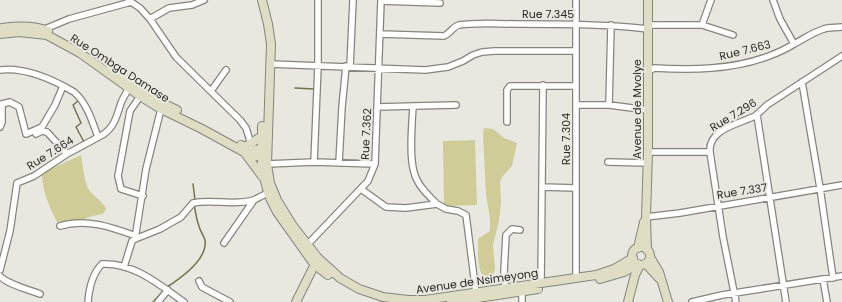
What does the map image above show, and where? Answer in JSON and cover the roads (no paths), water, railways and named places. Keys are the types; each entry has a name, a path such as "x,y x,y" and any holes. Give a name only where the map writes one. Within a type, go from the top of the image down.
{"main road":[{"name":"Avenue de Nsimeyong","path":"257,0 261,13 265,45 262,136 270,183 276,200 308,244 316,261 349,284 383,297 416,301 605,273 642,260"},
{"name":"Avenue de Nsimeyong","path":"262,0 270,34 270,64 263,176 268,193 277,212 316,261 337,282 347,289 364,297 381,302"},
{"name":"Avenue de Mvolye","path":"628,302 635,275 642,260 646,217 648,164 648,0"},
{"name":"Rue Ombga Damase","path":"0,28 22,26 45,29 84,49 161,109 202,129 265,156"},
{"name":"Rue Ombga Damase","path":"0,34 19,32 47,35 80,53 129,88 247,148"},
{"path":"262,136 247,148 263,176"},
{"name":"Avenue de Mvolye","path":"642,260 642,247 638,248 646,217"},
{"name":"Avenue de Nsimeyong","path":"451,302 607,278 624,272 642,260"},
{"path":"642,260 661,281 668,302"},
{"path":"296,302 316,261"}],"street":[{"path":"150,19 169,8 192,5 204,0"},
{"path":"314,162 318,66 318,0"},
{"path":"340,163 341,115 348,67 353,0"},
{"path":"381,0 440,3"},
{"name":"Rue 7.362","path":"308,244 368,181 375,164 381,0"},
{"name":"Rue 7.304","path":"576,0 576,278"},
{"path":"711,0 702,25 733,35"},
{"path":"773,0 780,19 794,44"},
{"path":"45,29 69,19 130,1 140,8 150,19 175,55 240,120 246,128 247,148"},
{"name":"Rue 7.345","path":"380,34 444,36 448,35 454,27 482,24 611,25 648,29 651,25 702,25"},
{"path":"609,106 611,25"},
{"name":"Rue 7.663","path":"648,72 654,68 698,69 721,67 769,56 816,31 825,28 842,27"},
{"path":"270,64 425,70 448,67 482,52 576,51"},
{"name":"Rue 7.296","path":"736,302 718,205 710,152 711,140 714,136 731,126 757,115 767,106 842,56"},
{"path":"0,70 22,70 48,79 78,95 88,111 98,136"},
{"path":"211,91 226,70"},
{"path":"802,82 820,188 833,278"},
{"path":"541,283 543,85"},
{"path":"0,127 2,122 2,104 10,102 19,107 26,134 42,127 55,105 63,86"},
{"path":"507,122 507,90 510,86 576,86"},
{"name":"Rue 7.664","path":"0,270 10,231 17,183 34,176 67,154 110,130 129,88"},
{"path":"142,94 130,111 118,176 121,189 143,196"},
{"path":"377,107 456,105"},
{"path":"576,105 609,106 648,110"},
{"path":"412,106 412,161 414,172 418,182 427,195 437,204 446,209 458,211 466,215 476,293"},
{"path":"124,267 129,246 135,237 143,196 146,169 161,109"},
{"path":"757,115 786,302"},
{"path":"28,137 44,131 63,148 67,154"},
{"path":"648,152 710,152"},
{"path":"265,156 314,162 375,164"},
{"path":"608,162 648,164"},
{"name":"Rue 7.337","path":"646,217 680,213 718,205 842,185"},
{"path":"542,187 576,188"},
{"path":"361,188 386,207 406,208 437,204"},
{"path":"60,226 70,223 93,223 112,227 135,237 160,229 177,219 193,204 205,202 254,200 268,193"},
{"path":"224,242 254,200"},
{"path":"505,288 504,272 506,234 512,229 520,230"},
{"path":"88,302 89,288 99,267 102,264 124,267 146,276 184,302"},
{"path":"0,276 2,279 40,294"},
{"path":"692,302 842,276"},
{"path":"823,279 827,302"},
{"path":"200,281 202,287 230,302"},
{"path":"158,302 168,290"},
{"path":"522,291 522,302"}],"waterway":[{"path":"295,88 314,89"},
{"path":"78,101 73,105 81,123 76,127 84,142"},
{"path":"193,184 195,200"},
{"path":"167,287 179,279 198,261 205,247 205,240 200,230 194,205"},
{"path":"153,302 164,290"}]}
